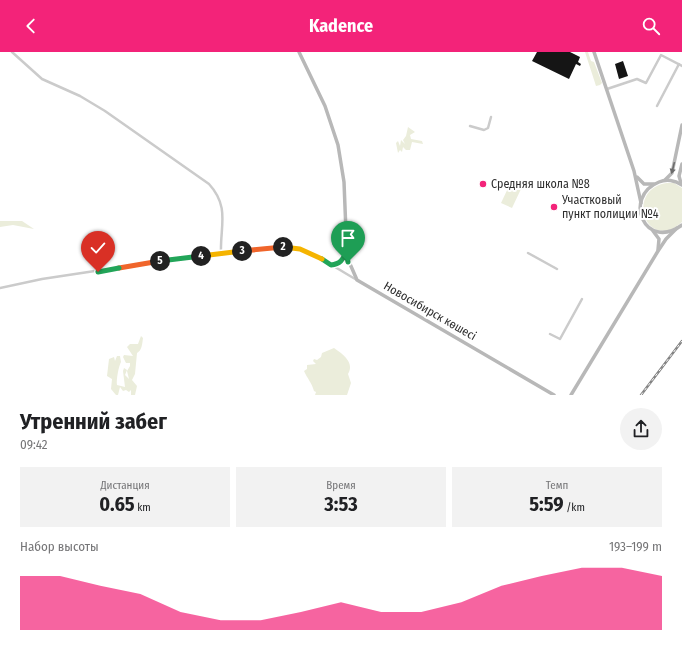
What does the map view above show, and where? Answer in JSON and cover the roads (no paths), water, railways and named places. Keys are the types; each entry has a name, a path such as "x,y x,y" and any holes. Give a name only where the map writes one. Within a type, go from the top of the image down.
{"street":[{"path":"12,52 42,79 80,96 105,111 209,184 214,190 222,206 223,220 221,253"},
{"path":"299,52 325,106 339,151 344,182 346,252 349,266 357,280"},
{"path":"594,52 634,174 641,202 642,217 658,237 658,251"},
{"path":"607,89 637,79 646,83 662,53 682,66"},
{"path":"657,106 678,64"},
{"path":"470,126 484,130 488,128 491,117"},
{"path":"641,202 646,190 664,180 672,173 682,125"},
{"path":"682,164 679,176 682,185"},
{"path":"634,174 644,184 655,184"},
{"path":"664,180 674,181 682,185"},
{"path":"571,395 658,251 666,239 682,224"},
{"path":"650,228 665,233 677,228"},
{"path":"0,288 42,279 272,247 289,247 311,253 357,280"},
{"path":"331,265 340,262 346,252"},
{"path":"528,253 557,269"},
{"name":"Новосибирск көшесі","path":"357,280 554,395"},
{"path":"550,334 560,339 582,299"}],"railway":[{"path":"641,395 682,341"}],"place":[{"name":"Средняя школа №8","path":"483,184"},
{"name":"Участковый пункт полиции №4","path":"554,207"}]}
